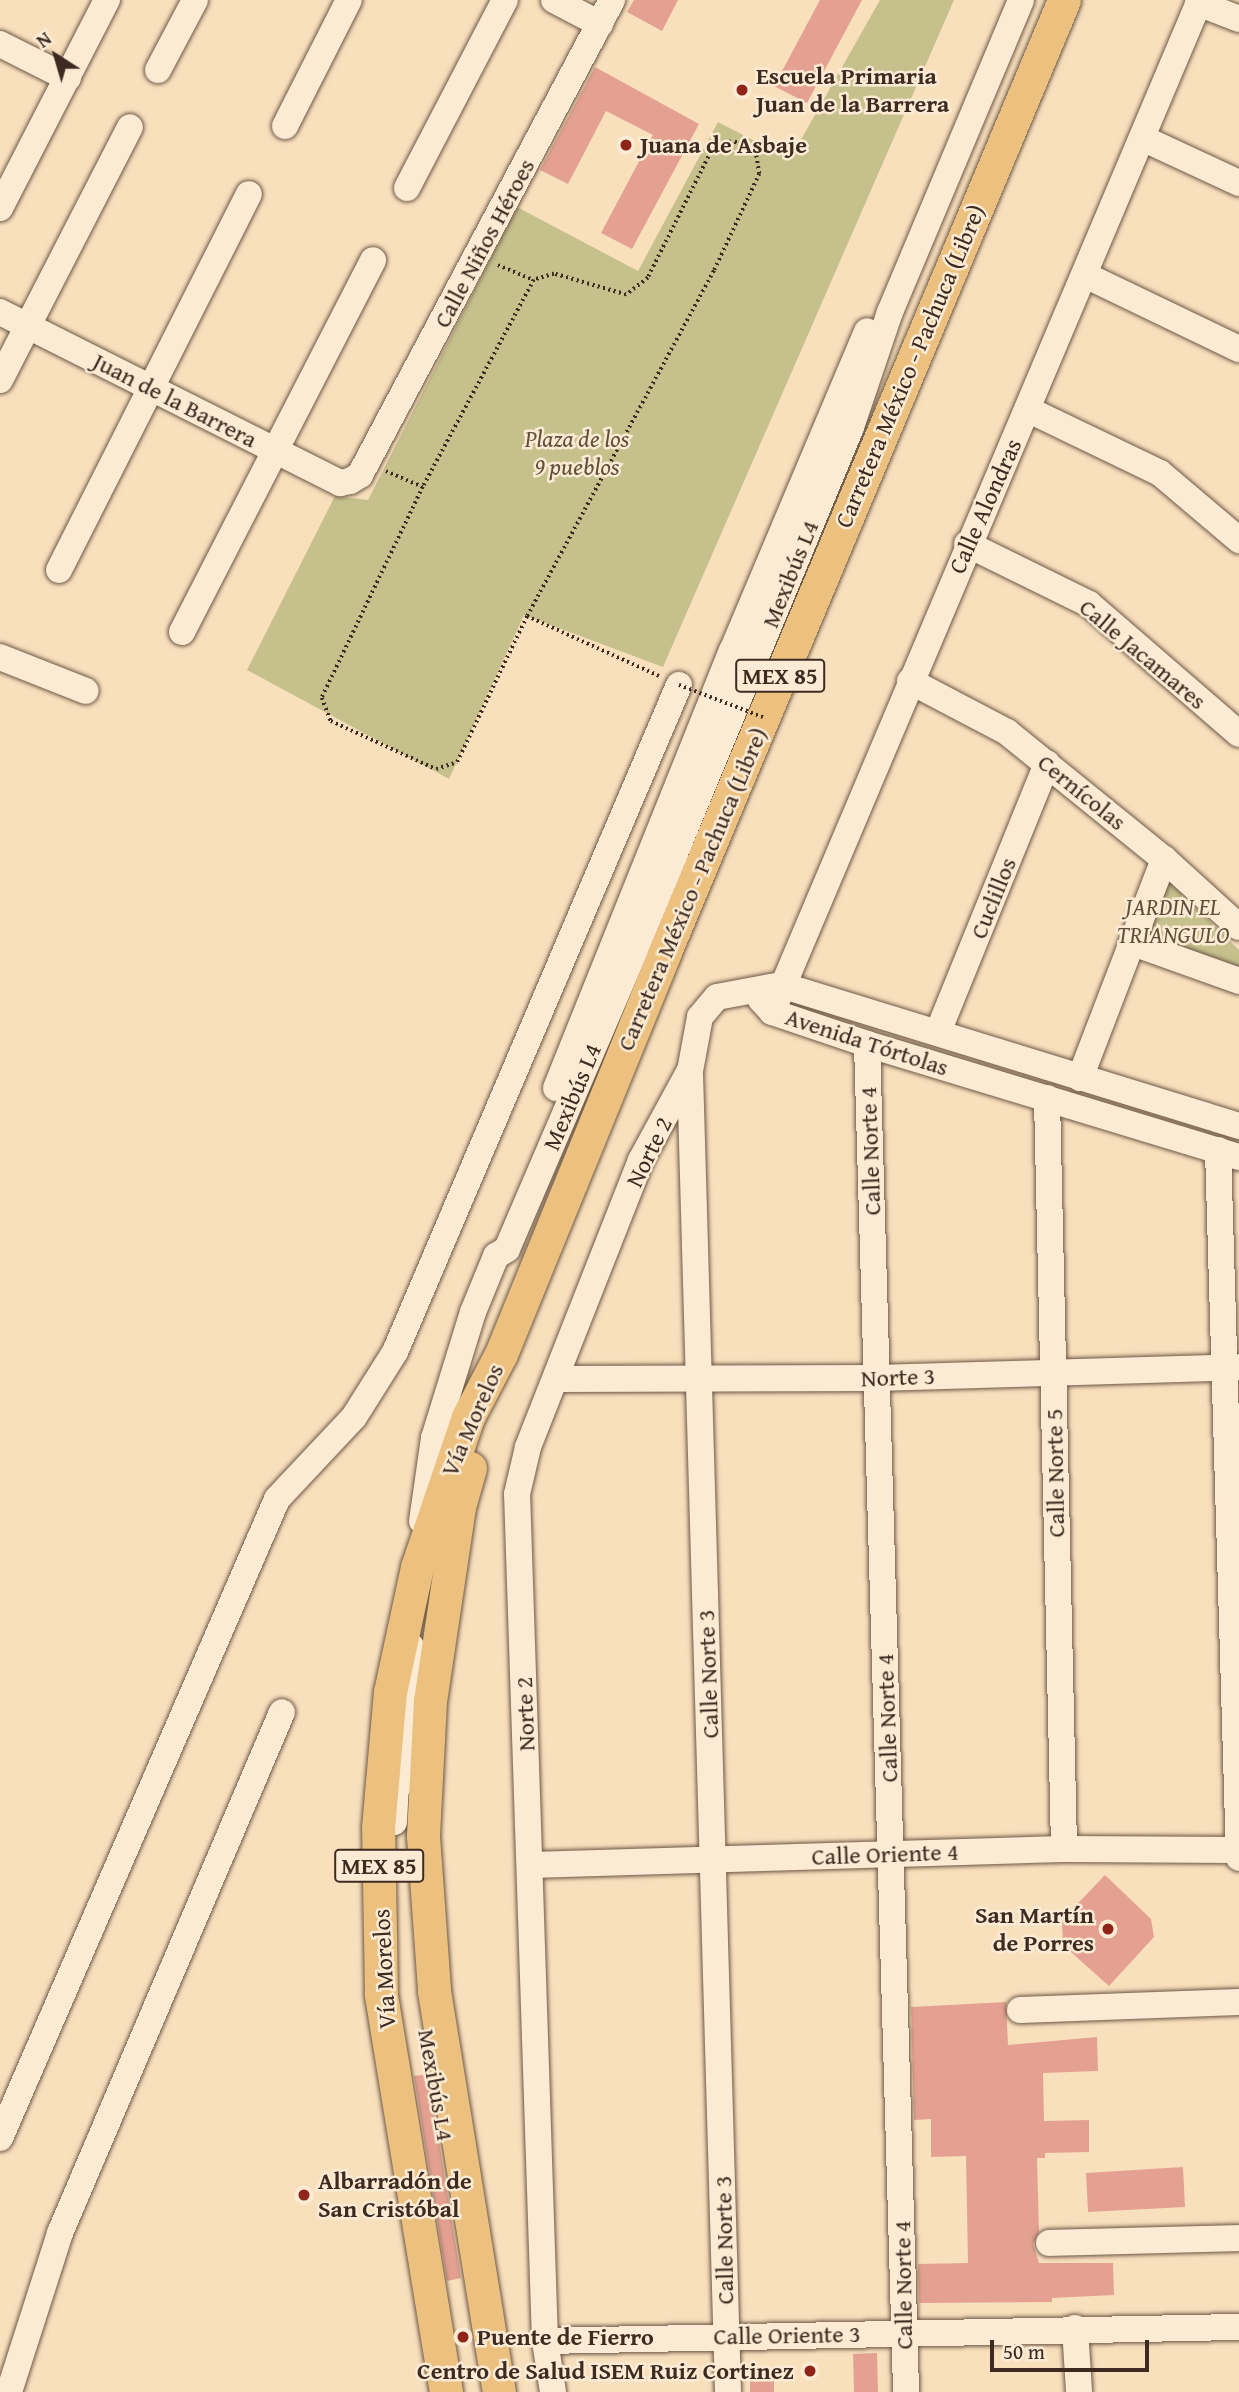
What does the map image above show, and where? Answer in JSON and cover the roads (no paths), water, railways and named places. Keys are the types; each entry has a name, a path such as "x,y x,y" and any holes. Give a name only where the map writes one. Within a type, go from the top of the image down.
{"main road":[{"name":"Carretera México - Pachuca (Libre)","path":"501,1354 763,717 1064,0"},
{"name":"Vía Morelos","path":"446,2392 380,1983 379,1828 390,1692 417,1567 468,1417 501,1354"},
{"name":"Vía Morelos","path":"499,2392 434,1991 423,1836 430,1701 459,1507 501,1354"}],"street":[{"path":"1,204 107,0"},
{"path":"158,70 195,0"},
{"path":"285,126 349,0"},
{"path":"407,188 505,0"},
{"path":"554,0 600,24"},
{"name":"Calle Niños Héroes","path":"359,472 612,0"},
{"name":"Mexibús L4","path":"459,2392 392,1963 393,1828 396,1789 405,1777 417,1567 434,1438 453,1367 496,1256 494,1243 732,651 1007,0"},
{"name":"Mexibús L4","path":"496,1256 507,1248 637,945 846,440 890,312 1021,0"},
{"path":"1199,1 1239,19"},
{"name":"Calle Alondras","path":"772,1012 967,544 1029,410 1199,1"},
{"path":"0,44 68,78"},
{"path":"0,380 130,127"},
{"path":"1142,138 1239,183"},
{"path":"59,570 249,194"},
{"path":"182,632 273,449 373,260"},
{"path":"1085,275 1239,349"},
{"name":"Juan de la Barrera","path":"0,312 340,483 359,472"},
{"path":"1029,410 1160,473 1239,540"},
{"name":"Calle Jacamares","path":"967,544 1089,604 1239,734"},
{"path":"0,657 86,691"},
{"name":"Cernícolas","path":"910,681 1007,732 1164,859 1239,927"},
{"path":"0,2138 277,1499 355,1417 395,1352 679,685"},
{"name":"Cuclillos","path":"938,1032 1047,763"},
{"path":"1080,1078 1164,859"},
{"path":"1133,943 1239,981"},
{"name":"Avenida Tórtolas","path":"750,989 781,985 1239,1126"},
{"name":"Avenida Tórtolas","path":"750,989 772,1012 867,1044 1228,1154"},
{"name":"Calle Norte 3","path":"728,2392 715,1859 690,1071 700,1017 718,997 750,989"},
{"name":"Calle Norte 4","path":"867,1044 906,2392"},
{"name":"Norte 2","path":"553,2392 545,2341 517,1494 528,1447 641,1160 690,1071"},
{"name":"Calle Norte 5","path":"1047,1098 1063,1849"},
{"path":"1228,1154 1239,1858"},
{"name":"Norte 3","path":"557,1379 877,1378 1053,1370 1233,1367"},
{"path":"9,2392 60,2233 282,1712"},
{"name":"Mexibús L4","path":"405,1777 412,1788 419,1986 488,2392"},
{"name":"Calle Oriente 4","path":"531,1865 1063,1849 1239,1850"},
{"path":"1020,2010 1239,2001"},
{"path":"1049,2243 1239,2238"},
{"name":"Calle Oriente 3","path":"545,2341 1239,2326"},
{"path":"1075,2328 1079,2392"}],"place":[{"name":"Escuela Primaria Juan de la Barrera","path":"742,90"},
{"name":"Juana de Asbaje","path":"626,145"},
{"name":"San Martín de Porres","path":"1108,1929"},
{"name":"Albarradón de San Cristóbal","path":"304,2195"},
{"name":"Puente de Fierro","path":"463,2337"},
{"name":"Centro de Salud ISEM Ruiz Cortinez","path":"810,2371"}],"park label":[{"name":"Plaza de los 9 pueblos","path":"577,453"},
{"name":"JARDIN EL TRIANGULO","path":"1173,921"}]}
